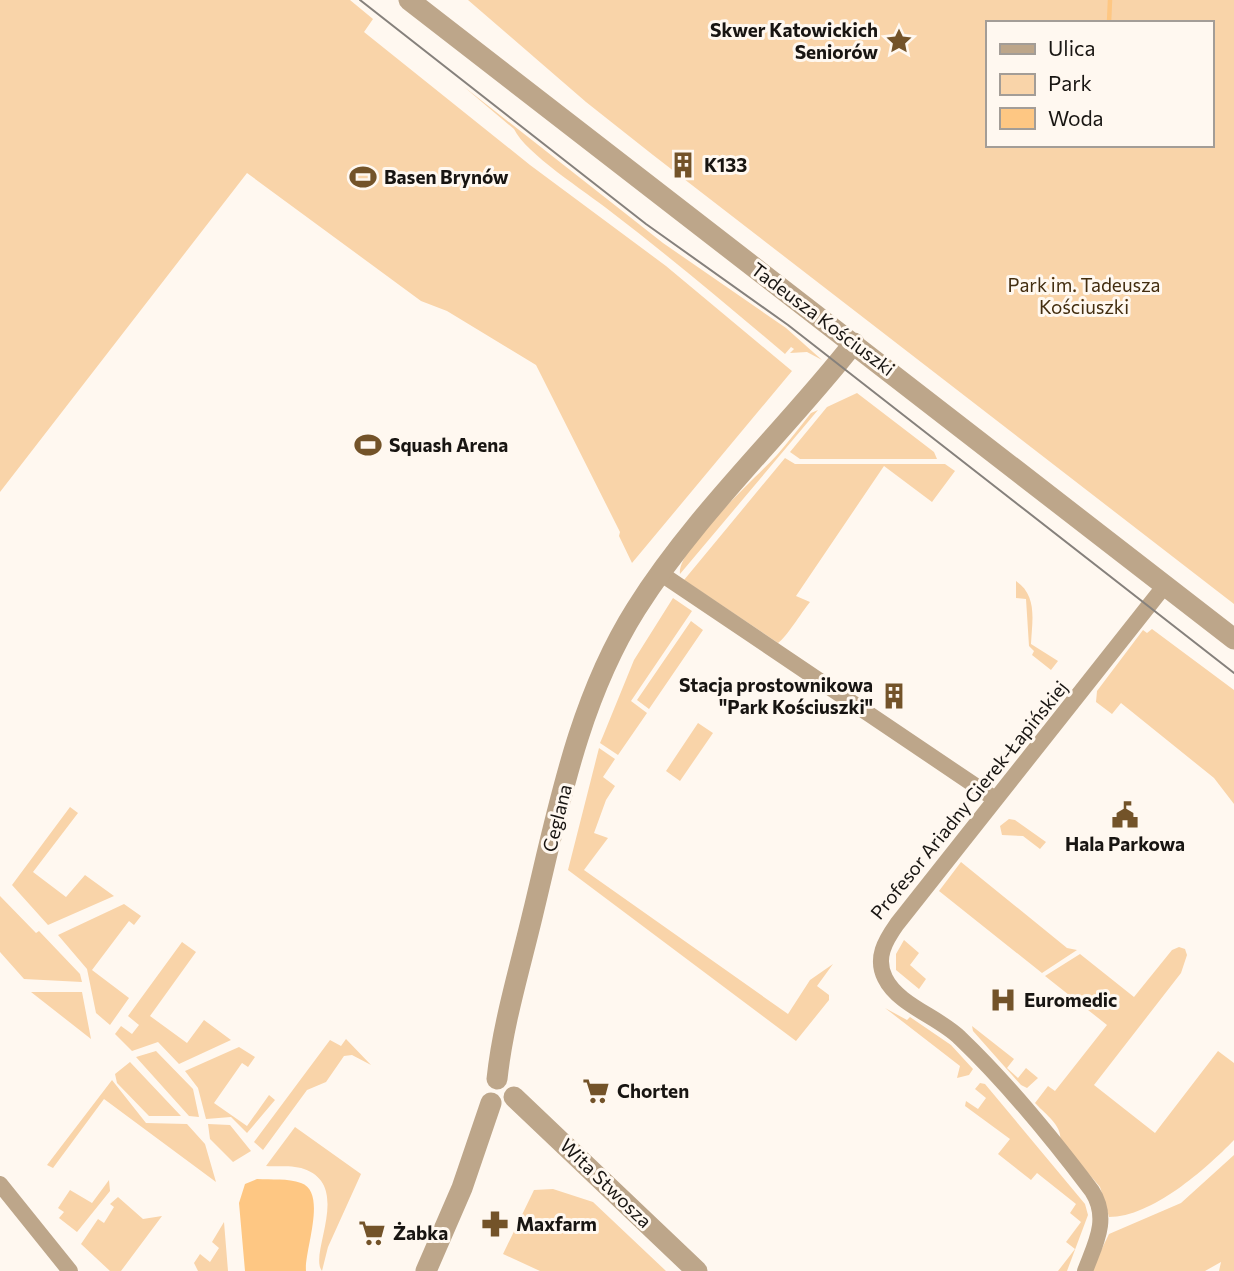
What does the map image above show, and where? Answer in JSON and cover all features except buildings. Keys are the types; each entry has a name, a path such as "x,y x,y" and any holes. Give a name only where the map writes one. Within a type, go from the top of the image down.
{"street":[{"name":"Tadeusza Kościuszki","path":"410,0 1234,639"},
{"name":"Ceglana","path":"497,1079 538,893 584,719 618,641 660,573 854,343"},
{"path":"660,573 995,799"},
{"name":"Profesor Ariadny Gierek-Łapińskiej","path":"1084,1271 1101,1224 1101,1210 1093,1191 966,1044 886,981 881,967 881,956 887,938 1166,584"},
{"path":"426,1271 462,1188 491,1103 486,1090 497,1079 510,1082 514,1097 505,1106 491,1103"},
{"name":"Wita Stwosza","path":"514,1097 697,1271"},
{"path":"0,1184 70,1271"}],"green space":[{"path":"0,0 350,0 373,19 364,32 530,165 666,266 792,371 632,563 619,536 620,532 536,365 447,311 421,301 247,173 0,492"},
{"name":"Park im. Tadeusza Kościuszki","path":"468,0 1234,0 1234,604 586,102"},
{"path":"463,86 663,243 786,328 822,360 807,352 790,353 794,349 791,347 785,354 654,246 543,161 514,129"},
{"path":"857,393 934,452 937,459 800,459 790,452 827,407"},
{"path":"818,410 680,574 682,563 704,531 777,455 811,413"},
{"path":"785,458 795,464 945,464 955,471 932,502 884,466 796,596 810,602 778,643 684,580"},
{"path":"1016,581 1031,601 1031,644 1058,661 1051,670 1032,655 1034,651 1029,646 1026,599 1016,598"},
{"path":"673,598 692,611 631,701 647,713 618,755 600,743 634,660"},
{"path":"691,621 703,630 649,709 637,700"},
{"path":"1152,629 1234,690 1234,804 1214,778 1121,703 1112,714 1096,702 1097,691 1143,630 1147,633"},
{"path":"698,723 713,733 680,781 666,771"},
{"path":"599,748 615,759 603,777 615,786 606,800 594,833 608,838 584,870 788,1014 810,980 833,964 817,986 829,995 829,1000 796,1041 568,870"},
{"path":"70,807 78,813 33,872 66,897 85,875 114,896 48,925 12,885"},
{"path":"1009,819 1015,820 1046,842 1040,849 1023,836 1002,835 1000,826"},
{"path":"961,862 1067,948 1077,950 1042,973 939,891"},
{"path":"0,896 36,933 39,931 80,974 82,982 24,979 0,952"},
{"path":"124,904 141,916 134,925 129,921 92,970 129,998 110,1025 96,1013 87,969 58,935"},
{"path":"904,940 919,953 910,965 926,979 919,989 896,970 896,954"},
{"path":"182,942 196,952 150,1016 187,1043 204,1020 231,1040 179,1064 158,1042 132,1051 115,1034 121,1026 132,1034 139,1025 128,1016"},
{"path":"1179,947 1185,949 1187,955 1181,973 1094,1085 1155,1133 1218,1051 1234,1063 1234,1140 1193,1177 1160,1200 1126,1215 1109,1217 1100,1187 1060,1140 1056,1125 1035,1103 1048,1086 1055,1091 1107,1025 1045,976 1080,954 1134,997 1172,950"},
{"path":"31,992 82,992 91,1039"},
{"path":"885,1008 907,1020 910,1017 951,1045 973,1069 969,1075 957,1078 960,1066"},
{"path":"972,1026 1014,1059 1007,1068 1018,1078 1026,1068 1038,1078 1027,1088 1021,1085 973,1031"},
{"path":"346,1039 371,1065 352,1055 344,1056 326,1082 307,1090 263,1150 254,1142 330,1040 341,1046"},
{"path":"239,1047 255,1057 248,1067 242,1063 214,1103 247,1126 269,1095 275,1100 247,1133 231,1117 206,1119 198,1088 185,1071"},
{"path":"156,1051 193,1089 199,1117 189,1116 136,1057"},
{"path":"130,1062 181,1116 149,1116 117,1083 115,1074"},
{"path":"112,1080 146,1123 187,1124 205,1144 216,1182 104,1099 53,1168 47,1165"},
{"path":"980,1083 985,1084 1085,1204 1088,1215 1067,1271 1058,1271 1075,1249 1066,1242 1081,1222 1070,1213 1076,1204 1037,1173 1031,1180 998,1154 1010,1139 965,1106 966,1101 978,1109 986,1098 975,1089"},
{"path":"208,1124 230,1125 251,1151 233,1162 210,1139"},
{"path":"295,1127 361,1174 328,1247 322,1271 319,1262 328,1204 326,1190 318,1178 304,1169 266,1166"},
{"path":"1234,1155 1234,1271 1219,1271 1221,1262 1205,1271 1091,1271 1109,1234 1181,1203"},
{"path":"109,1180 110,1191 77,1232 59,1218 64,1212 58,1208 70,1190 92,1203"},
{"path":"553,1189 593,1202 666,1271 540,1271 503,1254 534,1190"},
{"path":"118,1197 143,1219 162,1216 121,1271 110,1271 81,1244 98,1219 104,1223 114,1207 110,1204"},
{"path":"224,1222 228,1271 198,1271 194,1263 200,1254 210,1262 219,1248 212,1242"}],"water":[{"path":"257,1179 291,1180 309,1189 314,1210 306,1271 245,1271 239,1203 245,1184"}],"waterway":[{"path":"1109,21 1110,0"}],"tram line":[{"path":"360,0 646,224 788,325 1234,673"}],"place":[{"name":"Skwer Katowickich Seniorów","path":"899,41"},
{"name":"K133","path":"683,165"},
{"name":"Basen Brynów","path":"363,177"},
{"name":"Squash Arena","path":"368,445"},
{"name":"Stacja prostownikowa \"Park Kościuszki\"","path":"894,696"},
{"name":"Hala Parkowa","path":"1125,815"},
{"name":"Euromedic","path":"1003,1000"},
{"name":"Chorten","path":"596,1091"},
{"name":"Maxfarm","path":"495,1224"},
{"name":"Żabka","path":"372,1233"}]}
